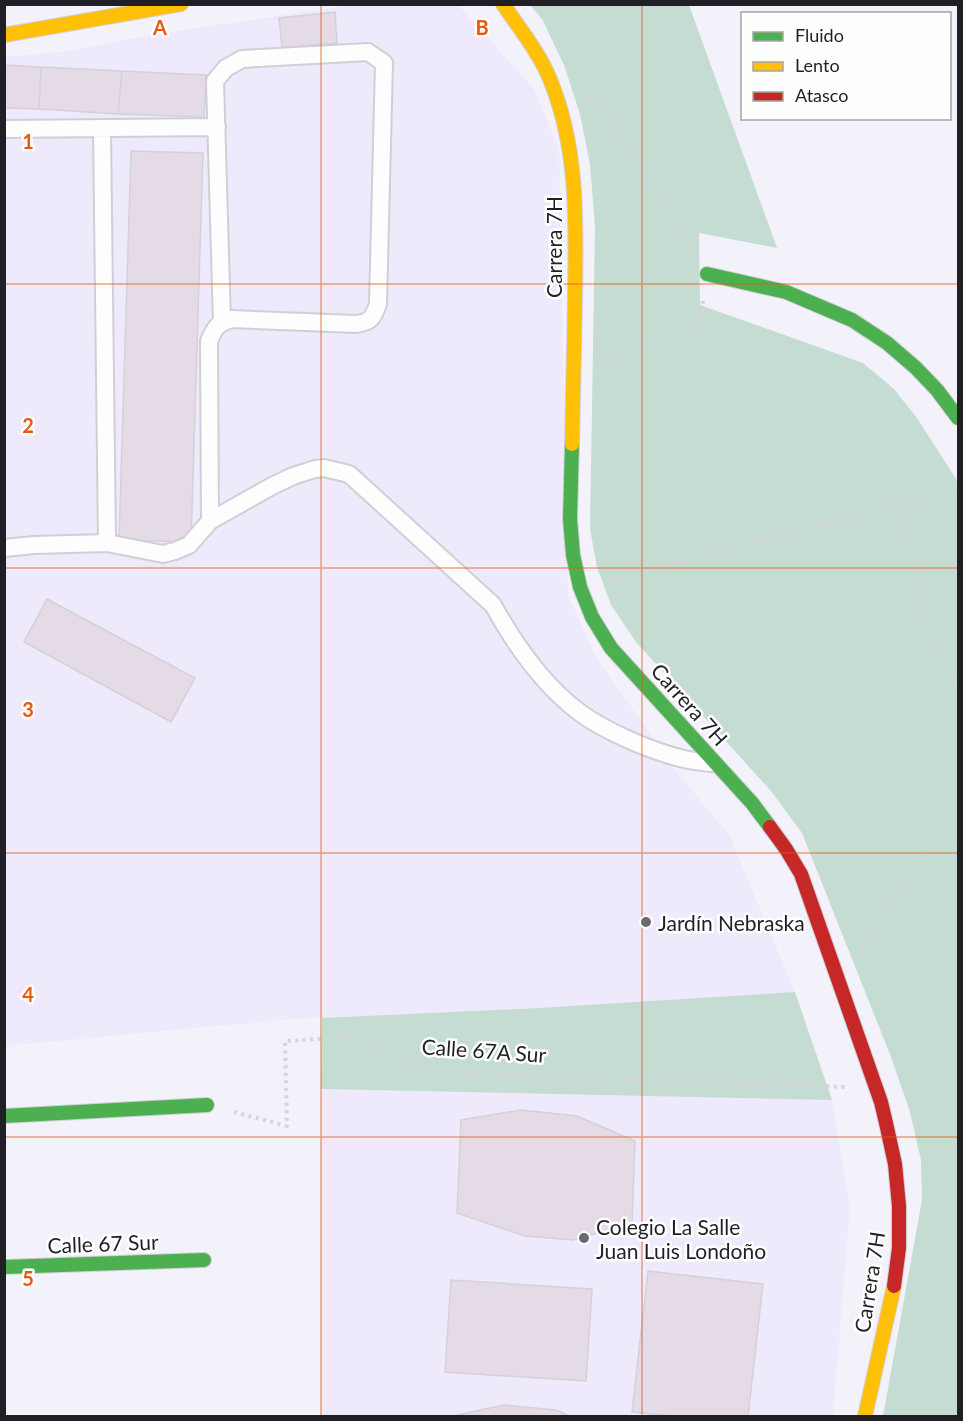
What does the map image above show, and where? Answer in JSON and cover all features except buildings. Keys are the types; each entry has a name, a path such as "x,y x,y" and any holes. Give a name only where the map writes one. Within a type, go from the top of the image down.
{"street":[{"path":"4,35 181,4"},
{"name":"Carrera 7H","path":"503,4 547,73 567,135 573,168 576,200 570,542 579,587 587,609 611,648 759,812 801,874 877,1088 890,1134 899,1200 897,1267 892,1300 865,1416"},
{"path":"706,274 786,292 852,320 887,343 916,368 937,390 958,418"},
{"path":"4,1116 207,1105"},
{"name":"Calle 67 Sur","path":"4,1267 204,1260"}],"lane":[{"path":"210,521 209,341 215,328 222,322 232,319 356,324 373,317 378,304 384,63 368,52 242,59 226,69 215,81 222,322"},
{"path":"4,129 217,127"},
{"path":"102,128 107,543"},
{"path":"4,548 107,543 163,554 189,545 210,521 272,486 303,472 324,468 350,474 493,605 506,629 539,674 580,712 613,731 657,751 685,759 715,763"}],"path":[{"path":"558,104 600,99 706,274 698,332 573,368"},
{"path":"579,587 958,489"},
{"path":"899,504 924,611 950,676 958,690"},
{"path":"859,956 918,857 942,843 958,842"},
{"name":"Calle 67A Sur","path":"207,1105 287,1126 285,1041 354,1037 419,1071 877,1088"}],"shaded area":[{"path":"454,4 460,7 534,89 559,149 568,595 595,655 674,768 729,835 795,992 537,1008 291,1019 5,1046 5,57 69,51 156,34 351,5"},
{"name":"Colegio La Salle Juan Luis Londoño","path":"321,1089 832,1100 850,1208 833,1416 321,1416"}],"green space":[{"path":"530,5 689,5 777,248 699,233 700,305 863,363 894,389 917,418 958,482 958,1416 883,1416 922,1200 921,1160 910,1112 891,1057 802,833 771,791 636,642 611,605 597,567 590,529 595,227 590,164 580,114 564,65 542,19"},
{"path":"795,992 832,1100 321,1089 322,1018 538,1008"}],"traffic: fast":[{"path":"707,274 786,292 852,320 887,343 916,368 937,390 958,418"},
{"path":"572,444 570,519 573,555 580,587 592,617 611,648 752,803 770,827"},
{"path":"4,1116 207,1105"},
{"path":"4,1267 204,1260"}],"traffic: slow":[{"path":"4,35 181,4"},
{"path":"503,4 545,67 559,104 571,158 576,242 572,444"},
{"path":"865,1416 894,1286"}],"traffic: jam":[{"path":"770,827 801,874 881,1102 895,1164 899,1206 899,1248 894,1286"}],"place":[{"name":"Jardín Nebraska","path":"646,922"},
{"name":"Colegio La Salle Juan Luis Londoño","path":"584,1238"}]}
